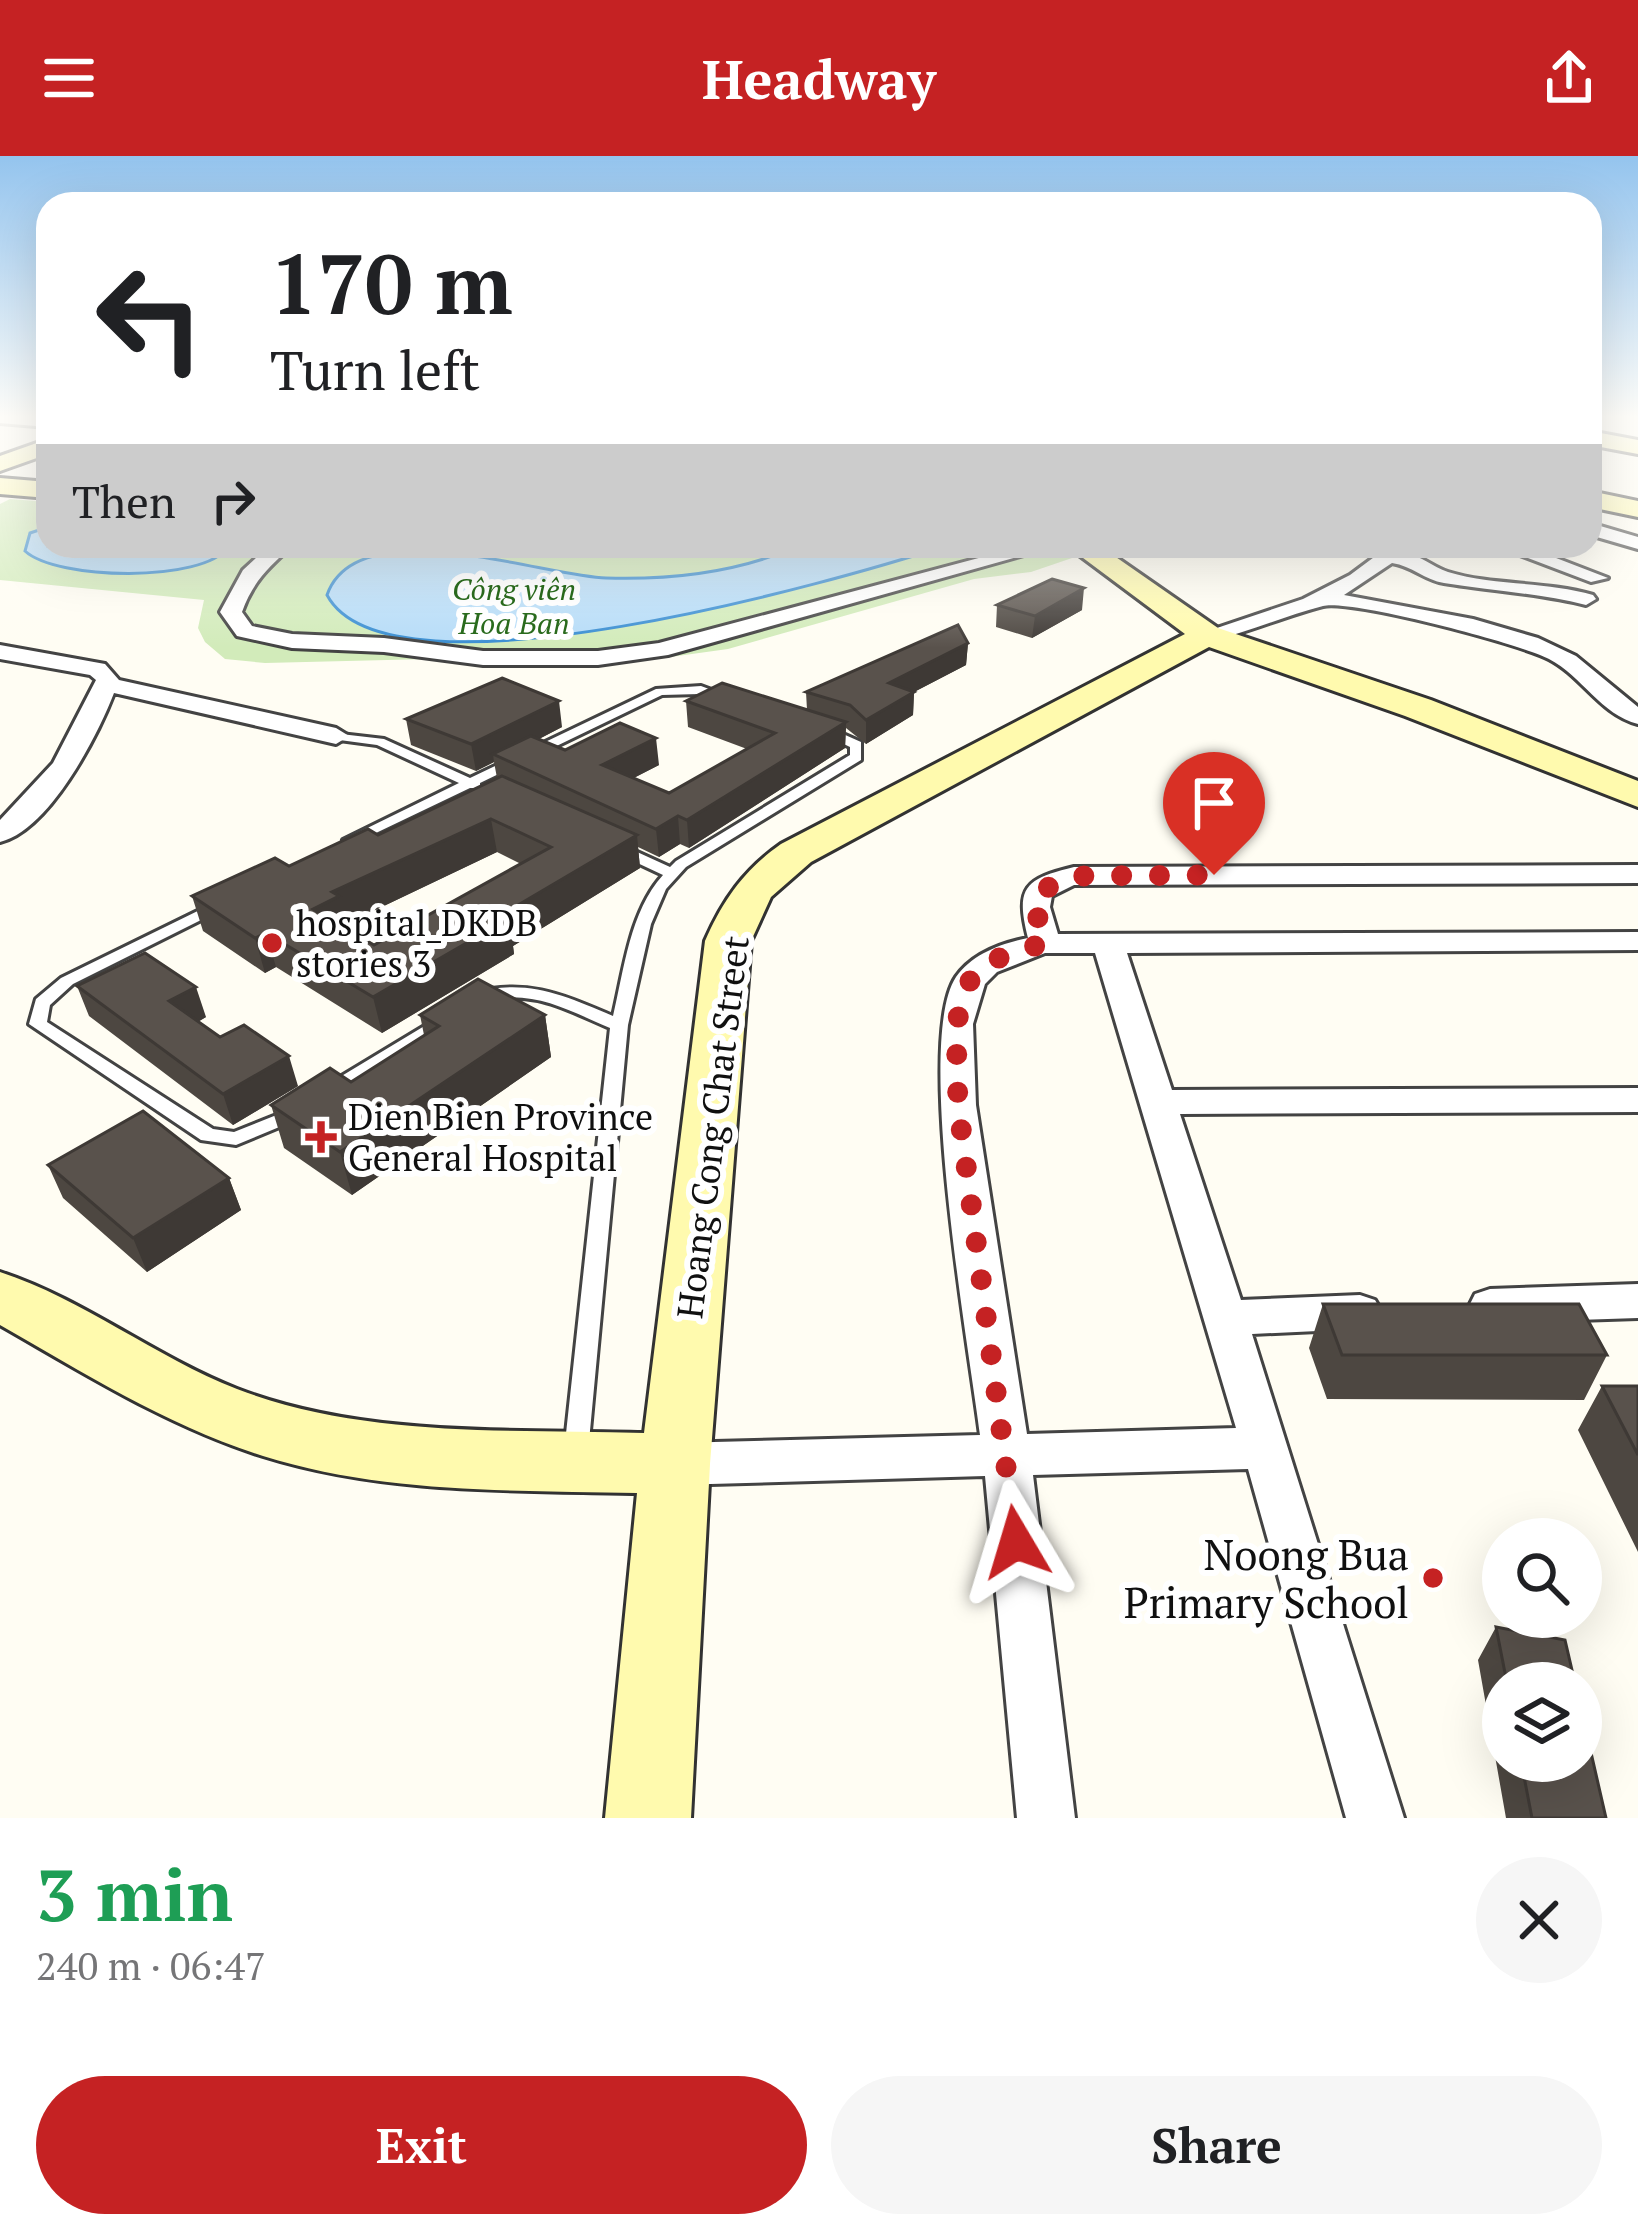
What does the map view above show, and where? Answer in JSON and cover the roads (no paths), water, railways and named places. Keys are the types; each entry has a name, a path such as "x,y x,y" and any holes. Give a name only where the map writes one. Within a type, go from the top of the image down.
{"street":[{"path":"1602,502 1638,509"},
{"path":"1602,532 1638,543"},
{"path":"263,558 240,586 230,612 245,631 292,641 537,661 660,650 1001,558"},
{"path":"1098,558 1207,635 1418,708 1638,795"},
{"path":"1207,635 1328,598 1385,558"},
{"path":"1410,558 1441,577 1559,590 1586,599"},
{"path":"1540,558 1598,578"},
{"path":"1328,598 1546,650 1564,658 1631,710"},
{"name":"Hoang Cong Chat Street","path":"649,1818 675,1464 728,940 752,887 796,853 1207,635"},
{"path":"0,652 97,670 108,679 70,756 33,811 0,834"},
{"path":"106,684 337,736"},
{"path":"1045,944 1035,907 1038,892 1074,876 1638,874"},
{"path":"1046,1818 1006,1451 958,1105 956,1024 970,981 986,964 1019,949 1045,944 1638,941"},
{"path":"1109,946 1267,1448 1375,1818"},
{"path":"1161,1102 1638,1100"},
{"path":"0,1296 212,1409 304,1438 404,1452 675,1464 1006,1451 1267,1448"},
{"path":"1461,1307 1638,1301"},
{"path":"1225,1318 1390,1310"}],"lane":[{"path":"340,845 660,692 701,690 742,703"},
{"path":"575,1460 619,1025 643,924 659,888 673,873 856,757 856,745 844,736 804,723"},
{"path":"337,736 380,742 492,792"},
{"path":"612,846 673,873"},
{"path":"235,898 68,981 42,1003 38,1024 208,1135 236,1139 276,1126 482,995 504,988 524,988 619,1025"}],"water":[{"path":"36,531 36,557 25,551 30,533"},
{"path":"37,558 215,558 191,567 129,573 66,568"},
{"path":"370,558 483,558 606,578 680,576 764,558 905,558 721,607 523,639 436,641 367,628 327,595 345,569"}],"place":[{"name":"hospital_DKDB stories 3","path":"272,943"},
{"name":"Dien Bien Province General Hospital","path":"321,1137"},
{"name":"Noong Bua Primary School","path":"1433,1578"}],"park label":[{"name":"Công viên Hoa Ban","path":"514,606"}]}
